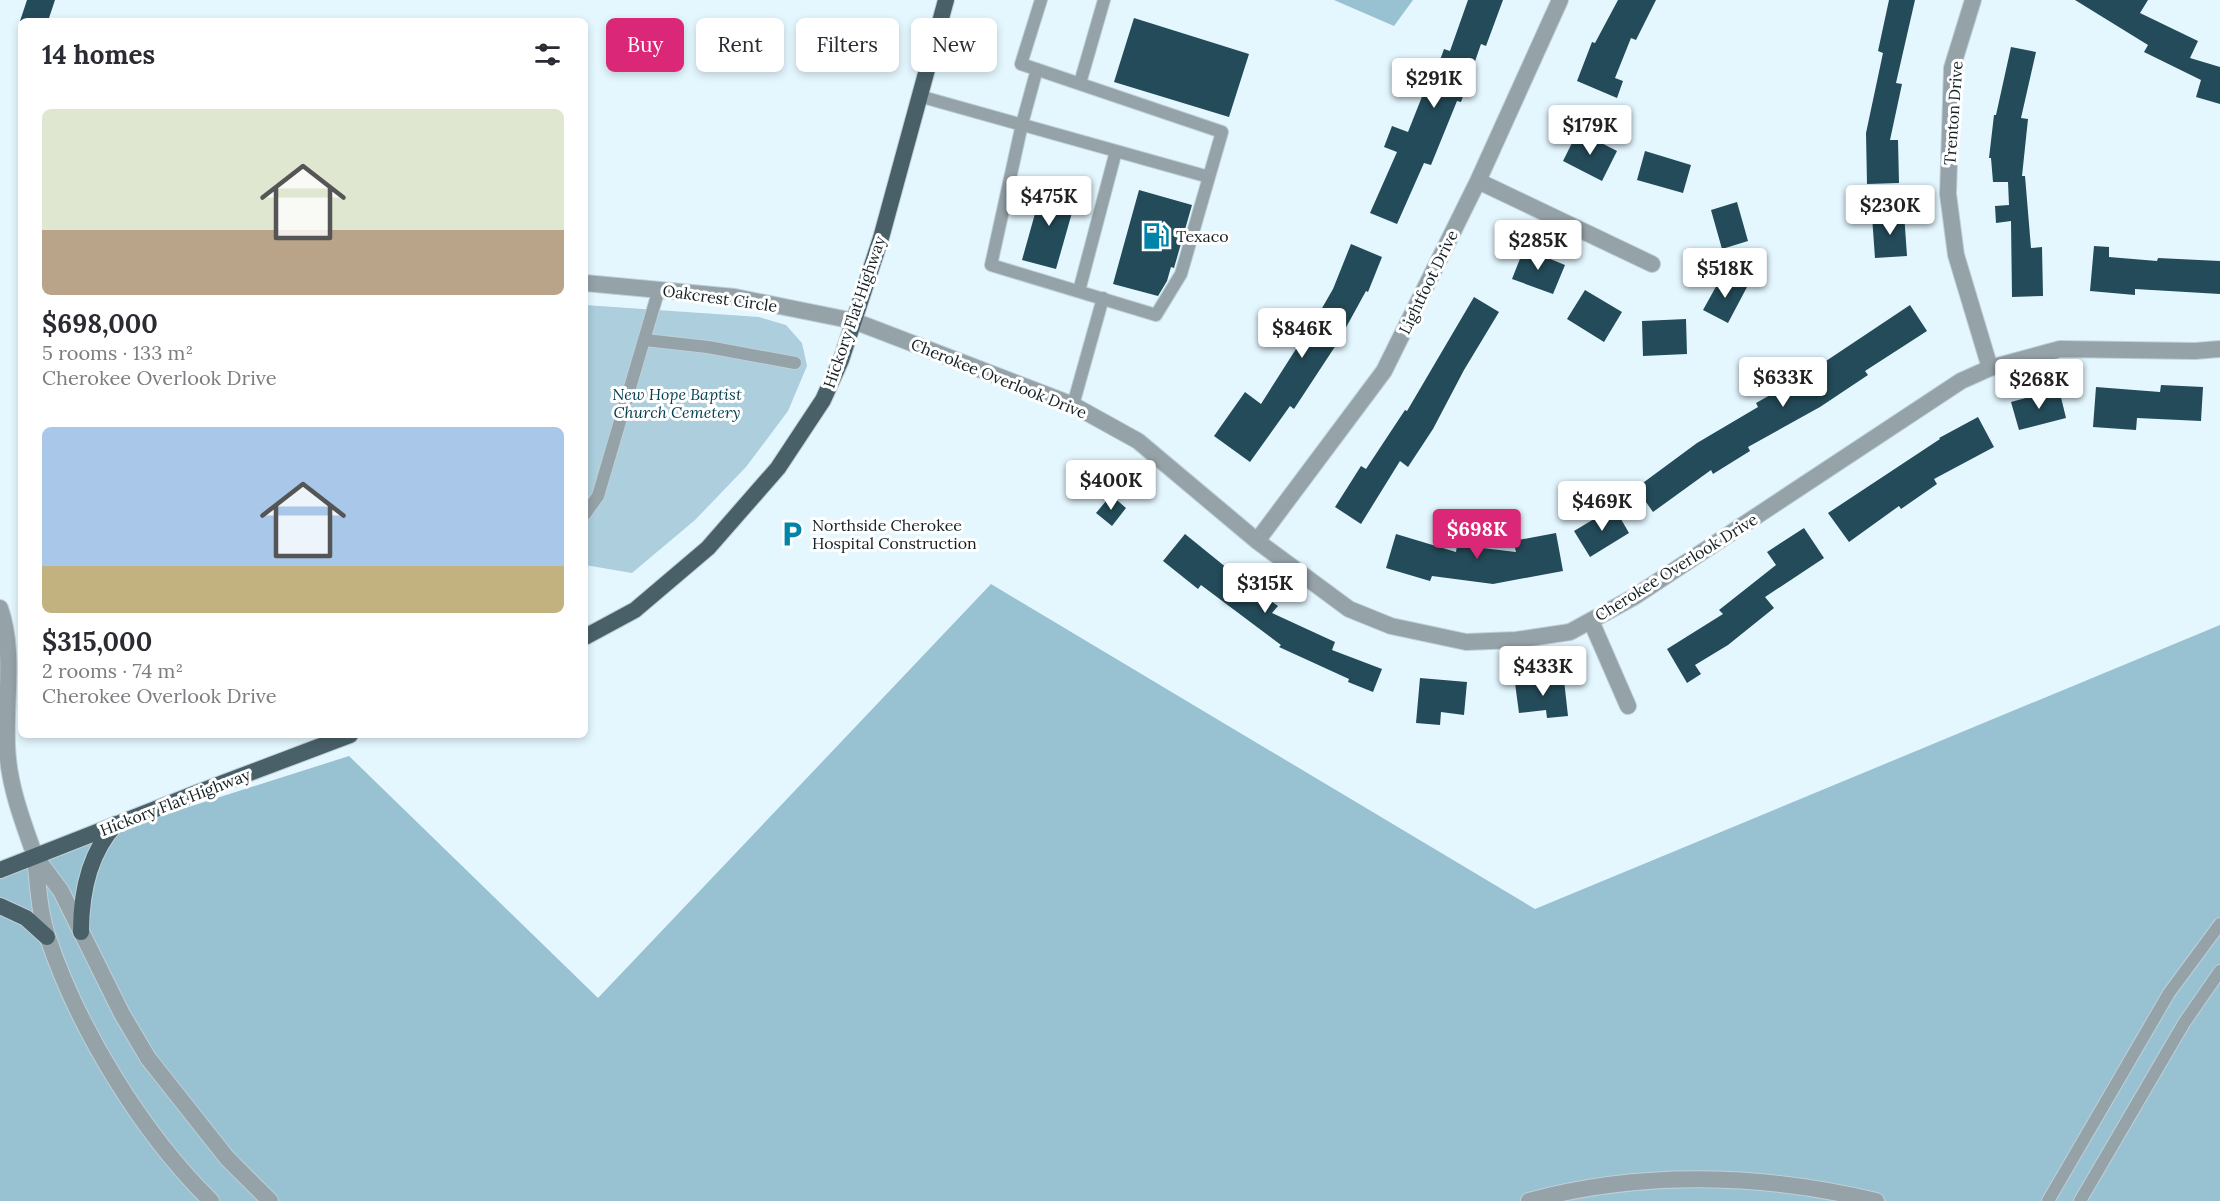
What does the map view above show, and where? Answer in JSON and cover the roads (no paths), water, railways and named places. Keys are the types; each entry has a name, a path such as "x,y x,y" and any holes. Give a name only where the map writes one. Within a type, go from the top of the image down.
{"main road":[{"name":"Hickory Flat Highway","path":"588,636 635,610 677,576 732,524 778,468 823,400 841,360 881,238 946,0"},
{"name":"Hickory Flat Highway","path":"0,870 342,738"},
{"path":"81,932 83,902 89,872 102,843 117,824"},
{"path":"0,906 27,918 47,936"}],"street":[{"name":"Lightfoot Drive","path":"1257,541 1384,370 1478,181 1560,0"},
{"name":"Trenton Drive","path":"1973,0 1952,68 1948,194 1956,255 1990,368"},
{"path":"1478,181 1652,264"},
{"name":"Oakcrest Circle","path":"588,283 735,297 854,321"},
{"name":"Cherokee Overlook Drive","path":"854,321 1072,405 1138,441 1257,541 1348,609 1391,626 1466,642 1516,640 1570,632 1634,597 1961,381 1990,368 2060,349 2195,351 2220,349"},
{"path":"0,608 8,660 7,748 11,781 35,856 40,902 47,936 78,1012 114,1076 156,1136 211,1201"},
{"path":"1591,621 1628,706"},
{"path":"35,856 61,891 122,1014 148,1058 227,1158 270,1201"},
{"path":"1529,1201 1631,1183 1724,1179 1775,1183 1876,1201"}],"lane":[{"path":"1037,69 990,265 1156,315 1181,274 1222,132 1080,83 1037,69 1021,64 1041,0"},
{"path":"1080,83 1104,0"},
{"path":"919,96 1209,177"},
{"path":"1079,291 1116,151"},
{"path":"588,510 598,496 659,289"},
{"path":"1072,405 1103,298"},
{"path":"645,339 708,347 795,363"},
{"path":"2048,1201 2169,993 2220,924"},
{"path":"2080,1201 2184,1023 2220,971"}],"place":[{"name":"Texaco","path":"1156,236"},
{"name":"Northside Cherokee Hospital Construction","path":"792,534"}],"park label":[{"name":"New Hope Baptist Church Cemetery","path":"677,403"}]}
